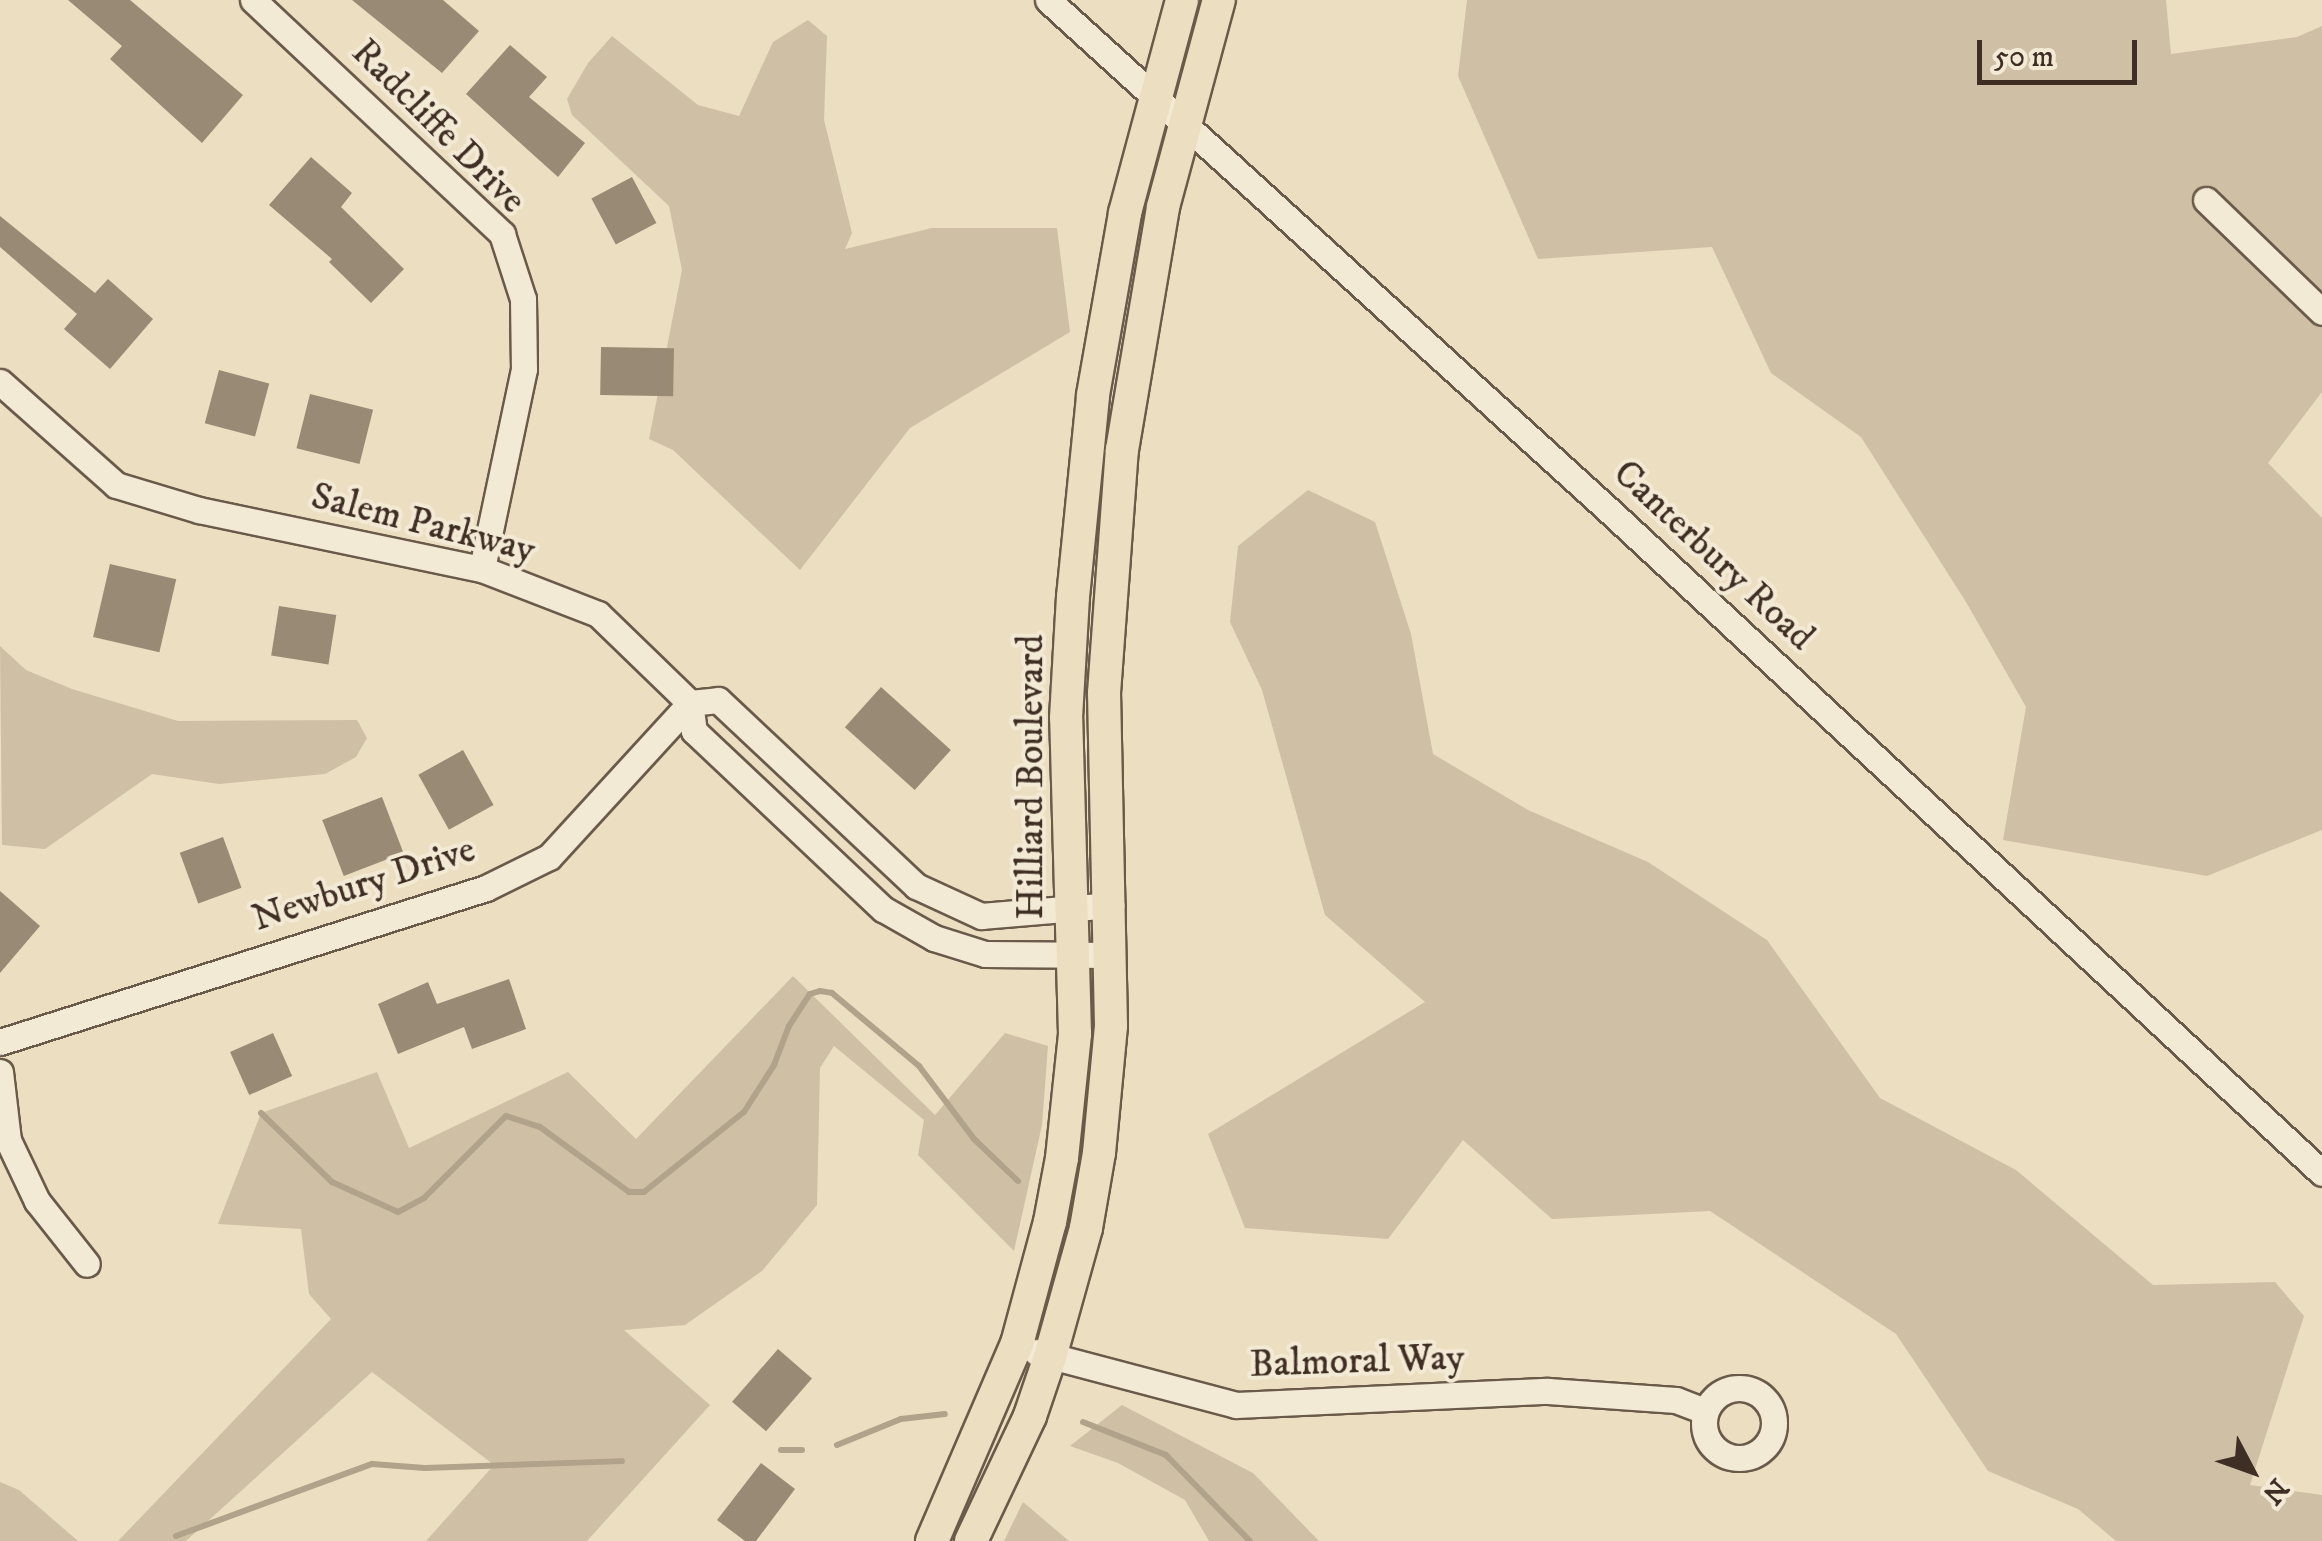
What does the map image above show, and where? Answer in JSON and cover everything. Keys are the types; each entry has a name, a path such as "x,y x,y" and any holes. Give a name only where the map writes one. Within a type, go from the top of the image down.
{"main road":[{"name":"Hilliard Boulevard","path":"932,1541 1017,1344 1050,1222 1062,1158 1075,1034 1066,718 1072,597 1092,395 1125,212 1182,0"},
{"name":"Hilliard Boulevard","path":"971,1541 1030,1416 1050,1357 1086,1228 1099,1153 1107,1097 1112,955 1104,693 1120,466 1146,293 1184,126 1219,0"}],"street":[{"name":"Radcliffe Drive","path":"253,0 502,234 523,299 524,369 482,569"},
{"name":"Canterbury Road","path":"1048,0 1615,516 2322,1172"},
{"path":"2206,200 2322,312"},
{"name":"Salem Parkway","path":"0,382 116,485 199,510 482,569 598,614 690,703 718,700 916,886 980,916 1112,905"},
{"path":"690,703 694,730 883,909 934,938 985,954 1112,955"},
{"name":"Newbury Drive","path":"0,1042 486,888 549,857 690,703"},
{"path":"0,1072 8,1140 37,1201 87,1264"},
{"name":"Balmoral Way","path":"1017,1344 1050,1357 1236,1405 1548,1391 1676,1400 1705,1412"}],"shaded area":[{"path":"1467,0 2166,0 2171,54 2297,37 2322,26 2322,392 2268,463 2322,518 2322,830 2207,876 2003,840 2026,707 1966,602 1861,437 1771,373 1712,247 1538,259 1458,76"},
{"path":"808,20 827,36 824,120 852,233 845,249 932,228 1057,228 1070,332 910,428 800,570 673,450 649,439 682,270 669,206 572,115 567,99 588,63 612,36 698,105 739,116 773,42"},
{"path":"1308,490 1375,522 1411,634 1433,754 1528,810 1648,862 1767,940 1880,1098 2016,1170 2153,1285 2275,1282 2304,1316 2250,1485 2322,1495 2322,1541 2116,1541 2078,1509 1988,1471 1896,1334 1710,1211 1552,1219 1463,1140 1388,1239 1245,1228 1208,1134 1425,1002 1325,915 1262,690 1230,622 1238,546"},
{"path":"0,646 26,670 72,689 178,721 357,720 367,738 356,757 325,774 219,784 152,774 45,849 2,845"},
{"path":"793,976 935,1115 1005,1033 1048,1046 1042,1125 1014,1251 918,1155 924,1120 834,1046 820,1068 817,1205 762,1271 685,1325 624,1330 710,1405 587,1541 426,1541 494,1465 372,1372 186,1541 118,1541 331,1319 309,1294 301,1229 218,1224 261,1113 377,1072 409,1148 568,1072 636,1139"},
{"path":"1122,1405 1253,1473 1319,1541 1209,1541 1185,1500 1118,1463 1070,1446"},
{"path":"0,1482 19,1490 78,1541 0,1541"},
{"path":"1023,1502 1069,1541 1004,1541"}],"building":[{"path":"68,0 130,0 243,95 202,143 110,59 122,46"},
{"path":"352,0 443,0 479,31 442,73"},
{"path":"510,45 547,77 529,97 585,143 558,177 466,94"},
{"path":"311,157 352,193 341,207 404,269 371,303 329,262 332,259 269,205"},
{"path":"632,177 656,223 616,245 591,199"},
{"path":"0,216 95,293 108,279 153,319 110,369 64,329 77,314 0,247"},
{"path":"601,347 674,348 673,396 600,395"},
{"path":"219,370 269,383 255,437 205,423"},
{"path":"310,394 373,410 360,464 296,448"},
{"path":"110,564 176,579 159,652 93,637"},
{"path":"279,606 336,615 328,664 271,655"},
{"path":"881,687 951,750 915,790 845,727"},
{"path":"463,750 494,805 449,830 418,775"},
{"path":"382,797 404,853 344,876 322,820"},
{"path":"223,837 241,888 198,903 180,853"},
{"path":"0,891 40,926 0,973"},
{"path":"509,979 526,1029 472,1049 464,1027 398,1054 378,1004 428,982 437,1004"},
{"path":"273,1033 292,1076 249,1095 230,1052"},
{"path":"778,1349 812,1379 766,1431 732,1402"},
{"path":"761,1463 795,1489 756,1541 745,1541 717,1520"}],"waterway":[{"path":"261,1113 332,1182 398,1212 424,1198 506,1116 540,1127 629,1192 644,1192 744,1112 774,1065 789,1026 810,994 820,991 832,993 919,1066 974,1139 1018,1181"},
{"path":"837,1445 901,1419 945,1414"},
{"path":"1083,1422 1166,1455 1250,1541"},
{"path":"781,1450 802,1450"},
{"path":"176,1536 372,1464 425,1468 622,1461"}]}
